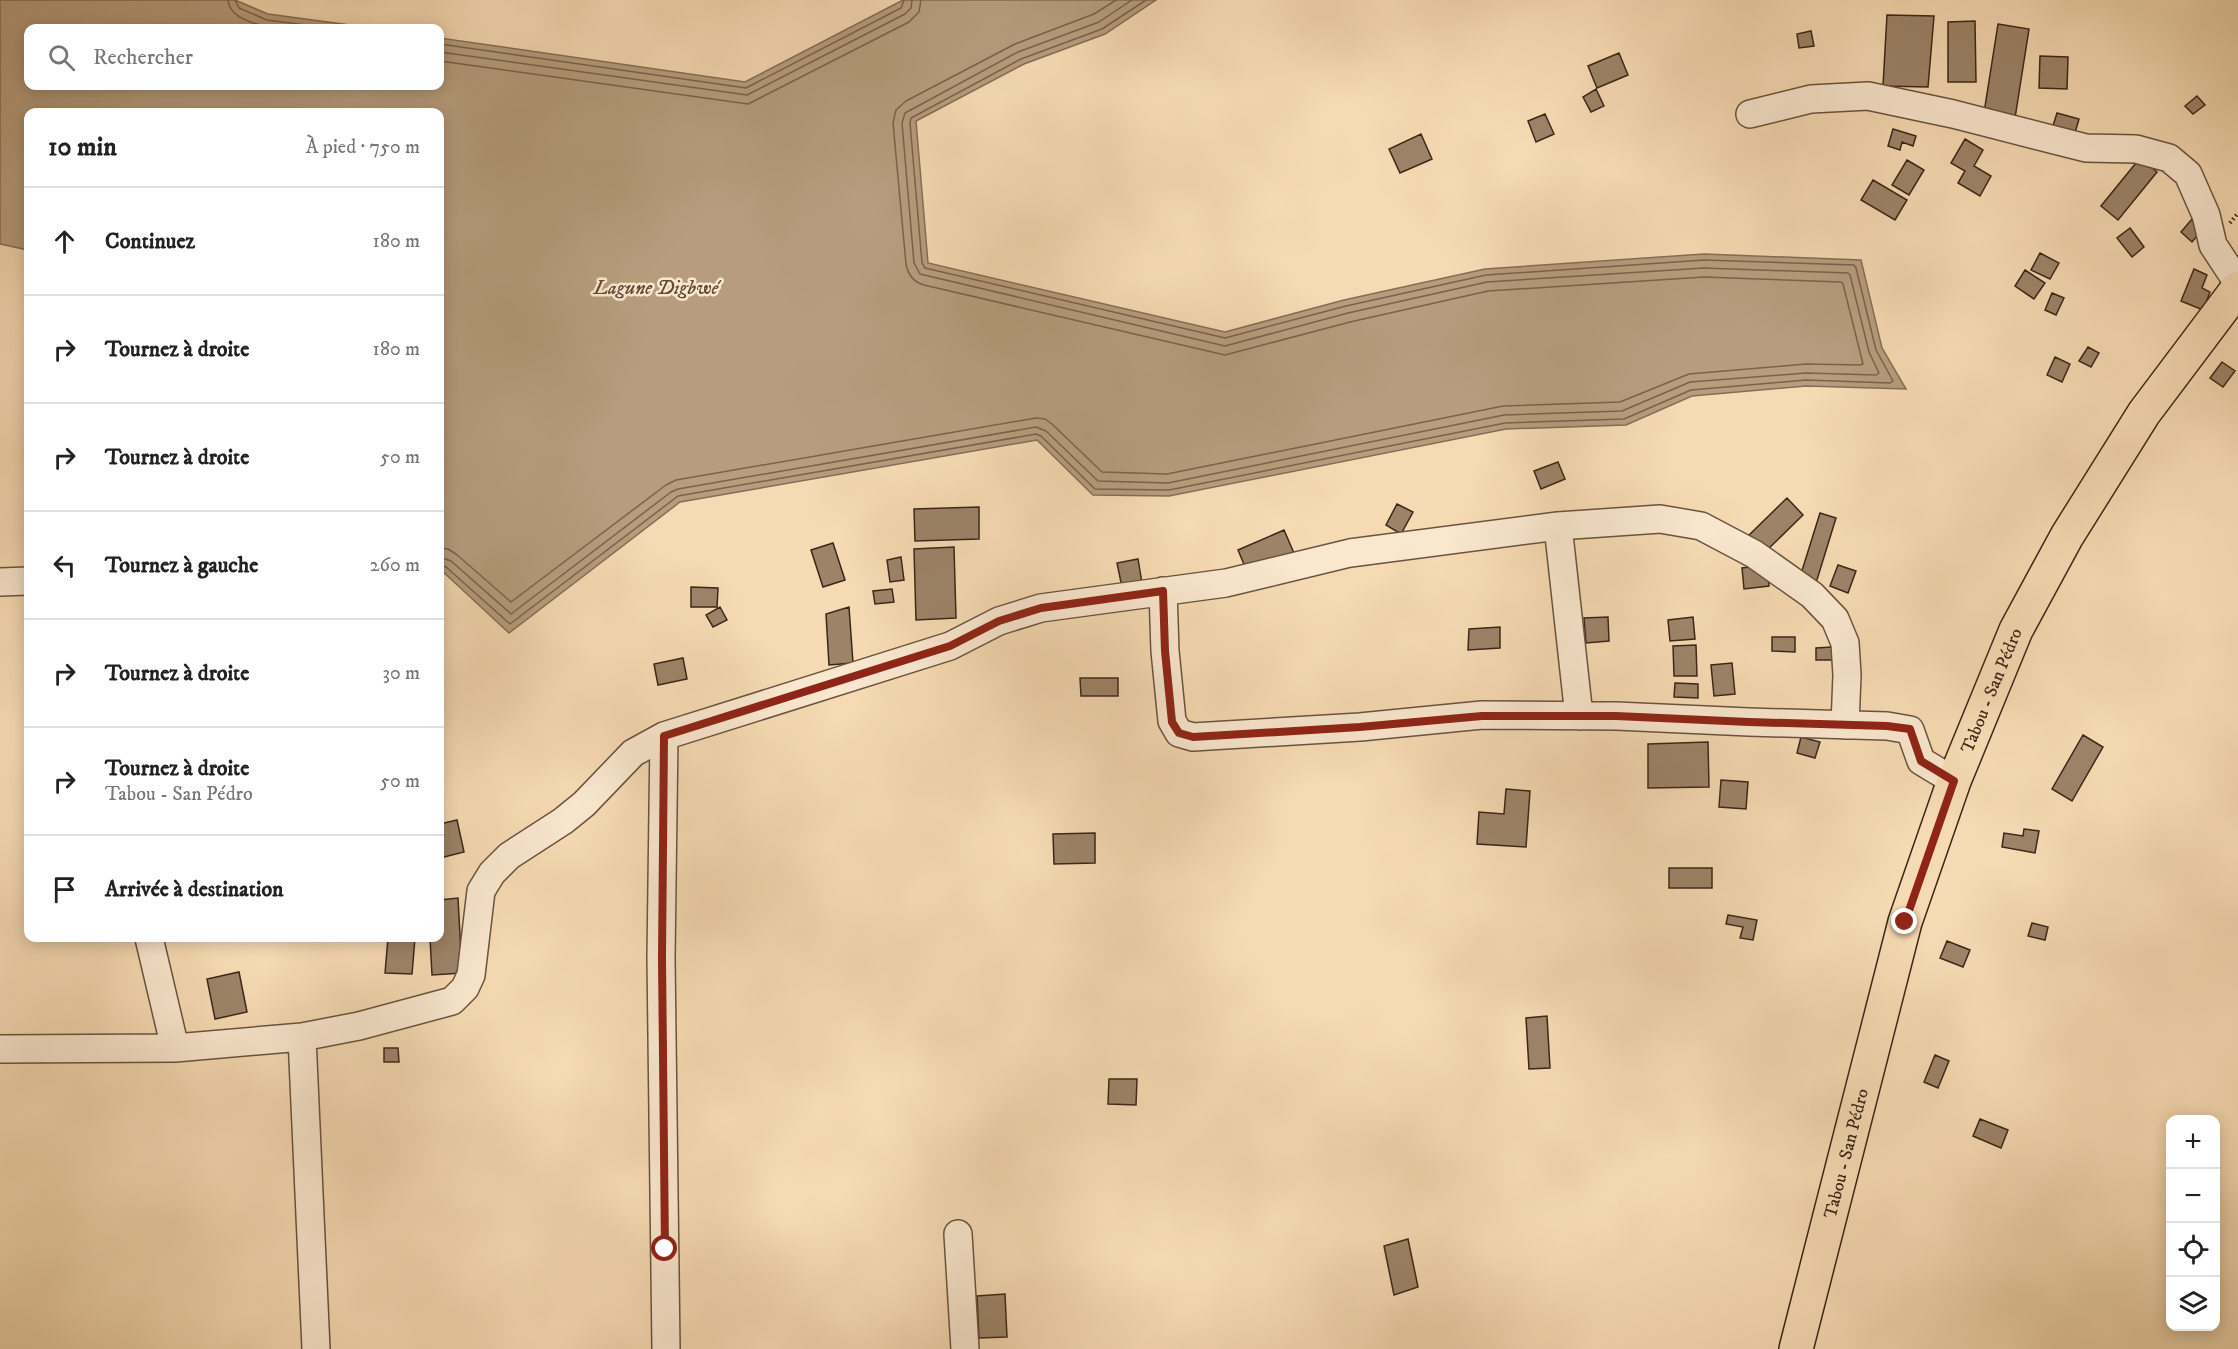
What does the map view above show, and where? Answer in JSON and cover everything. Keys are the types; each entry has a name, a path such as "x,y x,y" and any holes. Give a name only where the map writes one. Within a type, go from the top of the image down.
{"main road":[{"name":"Tabou - San Pédro","path":"1797,1349 1905,922 1954,781 2016,630 2067,536 2144,413 2238,288"}],"street":[{"path":"1750,114 1811,99 1868,96 1953,114 2086,148 2136,149 2169,158 2188,174 2206,215 2213,245 2238,283"},
{"path":"0,1049 175,1048 302,1037 359,1026 452,1001 465,988 471,975 481,891 492,873 509,856 564,821 584,804 633,753 664,736 950,646 999,621 1031,611 1085,601 1226,583 1350,553 1558,526 1660,519 1701,526 1754,554 1803,588 1835,619 1845,643 1847,675 1845,725"},
{"path":"1558,526 1579,716"},
{"path":"0,582 24,581"},
{"path":"1163,591 1165,651 1172,722 1179,733 1193,737 1360,727 1482,716 1579,716 1887,726 1910,729 1921,761 1954,781"},
{"path":"664,736 662,958 666,1349"},
{"path":"150,942 175,1048"},
{"path":"302,1037 316,1349"},
{"path":"958,1234 966,1349"}],"water":[{"name":"Lagune Digbwé","path":"0,0 235,0 268,14 342,24 24,24 24,90 444,90 444,39 745,82 903,0 1156,0 1105,34 1024,64 916,121 928,263 1225,332 1344,300 1485,269 1704,254 1861,260 1882,348 1906,389 1806,386 1692,396 1626,425 1506,429 1169,496 1093,495 1037,440 680,502 509,633 444,573 444,108 24,108 24,249 0,244"}],"building":[{"path":"1887,15 1934,16 1928,87 1883,86"},
{"path":"1975,21 1976,82 1948,82 1948,22"},
{"path":"1998,24 2029,29 2015,118 1984,113"},
{"path":"1811,31 1814,46 1799,48 1797,34"},
{"path":"1619,53 1628,75 1597,88 1588,66"},
{"path":"2040,56 2068,57 2067,89 2039,88"},
{"path":"1596,89 1604,106 1591,112 1583,97"},
{"path":"2197,96 2205,105 2193,114 2185,106"},
{"path":"2057,113 2079,119 2074,136 2052,129"},
{"path":"1545,114 1554,134 1536,142 1528,121"},
{"path":"1893,129 1916,136 1913,146 1902,142 1900,150 1888,146"},
{"path":"1421,134 1432,159 1400,173 1389,149"},
{"path":"1965,139 1983,150 1974,166 1991,176 1980,196 1958,183 1965,171 1951,163"},
{"path":"2140,158 2157,172 2118,220 2101,206"},
{"path":"1907,160 1924,170 1909,195 1892,185"},
{"path":"1873,180 1907,200 1895,220 1861,200"},
{"path":"2192,219 2203,229 2192,242 2181,232"},
{"path":"2130,228 2144,247 2132,257 2117,238"},
{"path":"2040,253 2059,263 2050,279 2031,270"},
{"path":"2194,269 2207,275 2202,288 2210,292 2203,310 2181,301"},
{"path":"2025,270 2045,283 2034,299 2015,286"},
{"path":"2052,293 2064,298 2056,315 2045,310"},
{"path":"2088,347 2099,353 2091,367 2079,361"},
{"path":"2055,357 2070,364 2062,382 2047,375"},
{"path":"2222,362 2235,371 2223,387 2210,378"},
{"path":"1558,462 1565,479 1541,489 1534,471"},
{"path":"1787,498 1803,515 1762,555 1745,539"},
{"path":"1397,504 1413,512 1401,534 1386,525"},
{"path":"979,507 979,539 915,541 914,509"},
{"path":"1820,513 1836,518 1816,583 1800,577"},
{"path":"1284,530 1294,553 1248,574 1238,550"},
{"path":"833,543 845,580 823,587 811,550"},
{"path":"954,547 956,618 916,620 914,549"},
{"path":"901,557 904,580 890,582 887,560"},
{"path":"1138,559 1142,583 1122,587 1117,563"},
{"path":"1767,565 1769,586 1744,589 1742,568"},
{"path":"1838,565 1856,571 1848,593 1830,586"},
{"path":"691,587 718,588 717,607 691,607"},
{"path":"892,589 894,602 875,604 873,591"},
{"path":"720,607 727,620 713,627 706,615"},
{"path":"849,607 853,663 829,665 826,614"},
{"path":"1608,617 1609,641 1586,643 1584,618"},
{"path":"1693,617 1695,639 1670,641 1668,620"},
{"path":"1500,627 1500,648 1468,650 1469,629"},
{"path":"1772,637 1795,637 1795,652 1772,651"},
{"path":"1696,645 1697,676 1674,676 1673,646"},
{"path":"1832,647 1832,660 1816,660 1816,648"},
{"path":"683,658 687,679 658,685 654,664"},
{"path":"1732,663 1735,694 1714,696 1711,665"},
{"path":"1080,678 1118,678 1118,696 1081,696"},
{"path":"1675,683 1698,684 1698,698 1674,697"},
{"path":"2083,735 2103,747 2072,801 2052,789"},
{"path":"1801,737 1820,742 1815,758 1797,753"},
{"path":"1708,742 1709,787 1648,788 1648,744"},
{"path":"1721,780 1748,782 1746,809 1719,807"},
{"path":"1506,789 1530,791 1526,847 1477,844 1479,812 1504,814"},
{"path":"457,820 464,852 444,857 444,823"},
{"path":"2024,829 2039,831 2035,853 2002,847 2004,833 2023,836"},
{"path":"1095,833 1095,863 1054,864 1053,834"},
{"path":"1669,868 1712,868 1712,888 1669,888"},
{"path":"458,898 462,973 432,975 430,942 444,942 444,900"},
{"path":"1728,915 1757,920 1753,940 1740,938 1743,927 1726,924"},
{"path":"2032,923 2048,927 2045,940 2028,936"},
{"path":"1947,941 1970,950 1963,967 1940,958"},
{"path":"388,942 415,942 412,974 385,973"},
{"path":"239,972 247,1012 215,1019 207,979"},
{"path":"1547,1016 1550,1068 1529,1069 1526,1018"},
{"path":"384,1048 398,1048 399,1062 384,1062"},
{"path":"1935,1055 1949,1061 1938,1088 1924,1082"},
{"path":"1109,1079 1137,1079 1136,1105 1108,1104"},
{"path":"1980,1119 2008,1130 2001,1148 1973,1136"},
{"path":"1408,1239 1418,1287 1394,1295 1384,1246"},
{"path":"1005,1294 1007,1337 979,1338 977,1296"}],"route":[{"path":"665,1249 662,958 664,736 950,646 999,621 1041,608 1163,591 1165,651 1172,722 1179,733 1193,737 1250,735 1482,716 1616,716 1887,726 1910,729 1921,761 1954,781 1905,922"}]}
